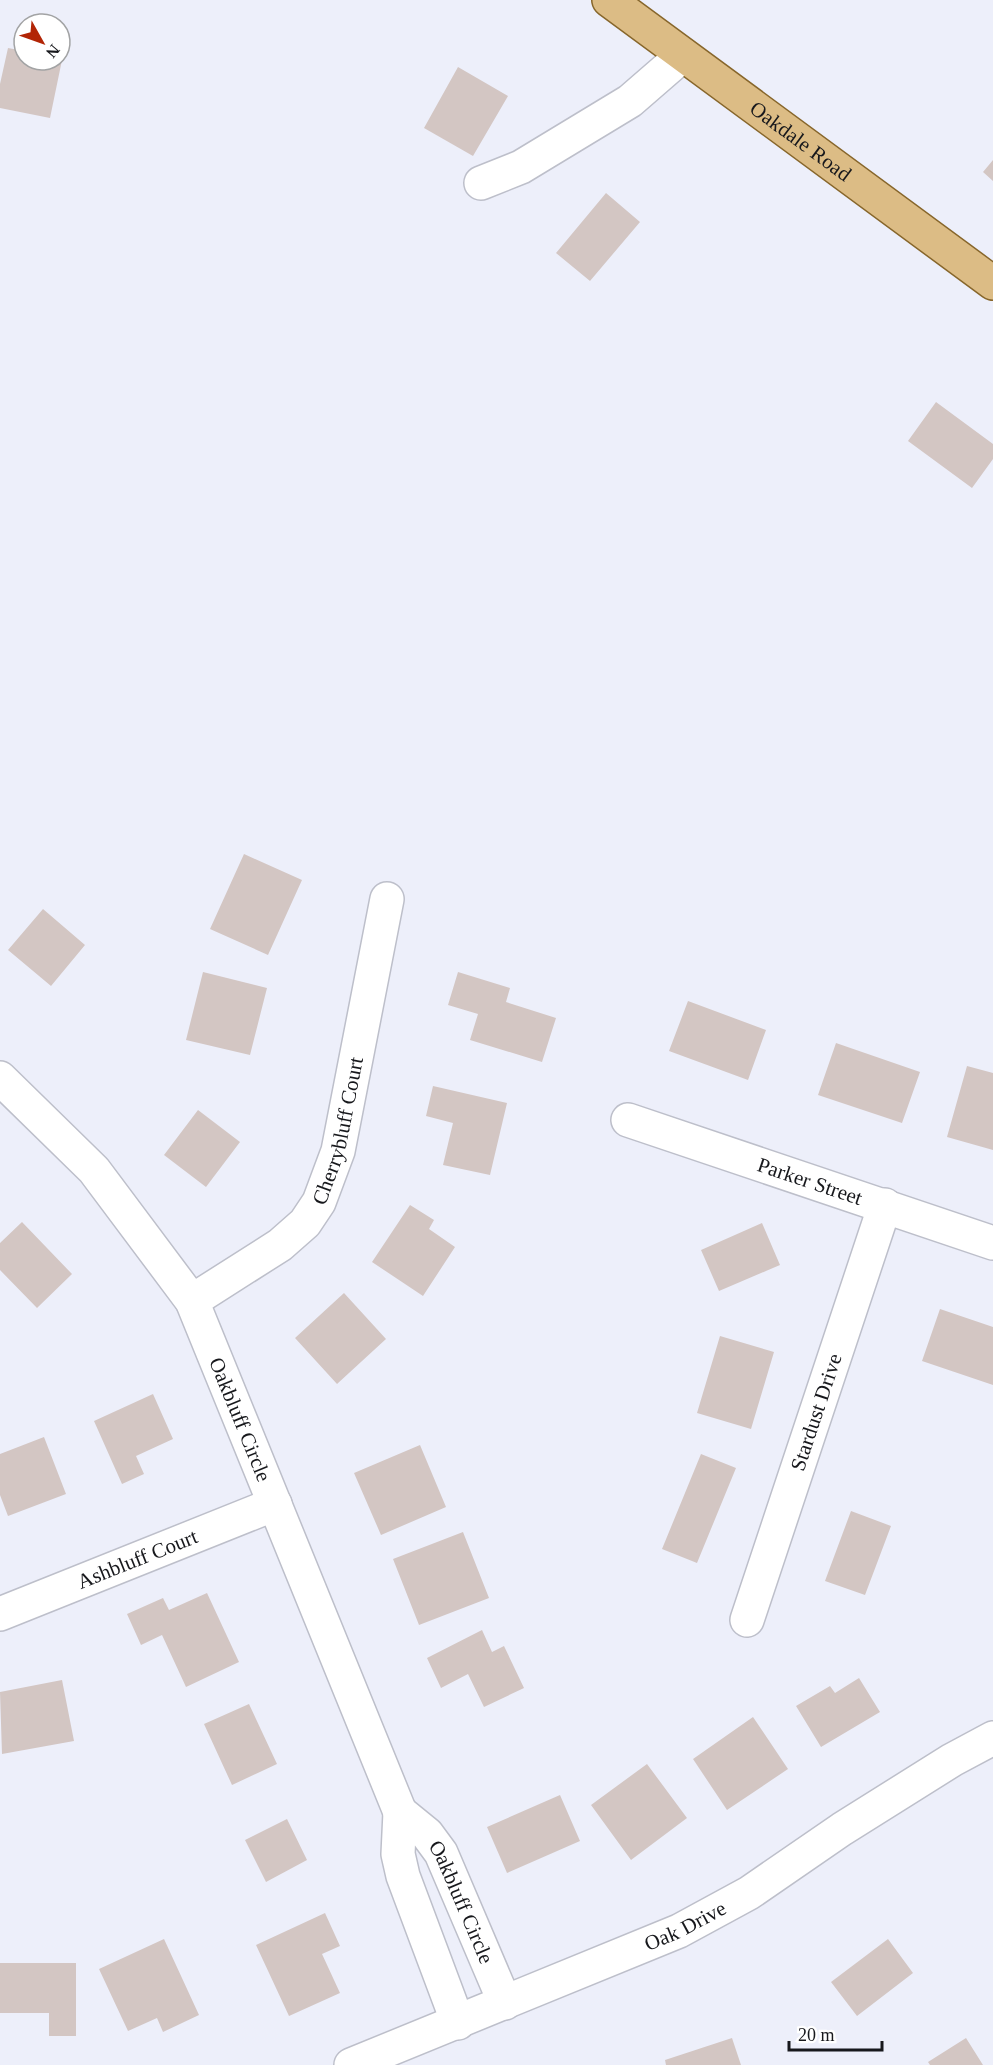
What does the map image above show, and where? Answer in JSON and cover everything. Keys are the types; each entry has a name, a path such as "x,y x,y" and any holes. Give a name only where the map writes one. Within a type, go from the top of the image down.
{"main road":[{"name":"Oakdale Road","path":"609,0 993,283"}],"street":[{"path":"481,183 522,167 630,101 683,54"},
{"name":"Cherrybluff Court","path":"192,1300 280,1245 305,1222 320,1202 338,1150 387,899"},
{"name":"Oakbluff Circle","path":"0,1078 94,1170 192,1300 400,1812 398,1854 403,1876 458,2023"},
{"name":"Parker Street","path":"628,1120 993,1243"},
{"name":"Stardust Drive","path":"747,1620 885,1206"},
{"name":"Ashbluff Court","path":"0,1614 275,1504"},
{"name":"Oak Drive","path":"351,2065 679,1931 749,1893 842,1829 952,1760 993,1738"},
{"name":"Oakbluff Circle","path":"400,1812 427,1834 441,1853 505,2003"}],"building":[{"path":"8,48 12,49 12,72 60,72 50,118 0,108 0,84"},
{"path":"458,67 508,96 473,156 424,128"},
{"path":"993,160 993,181 983,172"},
{"path":"606,193 640,222 590,281 556,253"},
{"path":"936,402 993,444 993,459 972,488 908,441"},
{"path":"244,854 302,880 268,955 210,929"},
{"path":"43,909 85,945 51,986 8,950"},
{"path":"203,972 267,988 250,1055 186,1040"},
{"path":"458,972 510,988 506,1002 556,1018 542,1062 470,1040 478,1014 448,1005"},
{"path":"688,1001 766,1030 748,1080 669,1051"},
{"path":"836,1043 920,1072 902,1123 818,1095"},
{"path":"967,1066 993,1073 993,1150 947,1137"},
{"path":"433,1086 507,1103 490,1175 443,1165 453,1123 426,1116"},
{"path":"198,1110 240,1142 206,1187 164,1155"},
{"path":"410,1205 434,1220 429,1229 455,1247 423,1296 372,1262"},
{"path":"22,1222 72,1274 37,1308 0,1270 0,1243"},
{"path":"762,1223 780,1265 719,1291 701,1250"},
{"path":"344,1293 386,1339 337,1384 295,1338"},
{"path":"940,1309 993,1327 993,1385 922,1361"},
{"path":"720,1336 774,1352 751,1429 697,1413"},
{"path":"153,1394 173,1439 136,1456 144,1474 122,1484 94,1421"},
{"path":"44,1437 66,1494 8,1516 0,1495 0,1454"},
{"path":"420,1445 446,1507 381,1535 354,1473"},
{"path":"701,1454 736,1468 697,1563 662,1549"},
{"path":"851,1511 891,1526 865,1595 825,1581"},
{"path":"463,1532 489,1598 419,1625 393,1559"},
{"path":"207,1593 239,1662 186,1687 162,1635 141,1645 127,1614 163,1598 169,1610"},
{"path":"482,1630 492,1652 504,1646 524,1688 484,1707 468,1674 441,1688 427,1658"},
{"path":"859,1678 880,1712 821,1747 796,1706 830,1686 835,1693"},
{"path":"62,1680 74,1741 2,1754 0,1692"},
{"path":"249,1704 277,1764 232,1785 204,1724"},
{"path":"753,1717 788,1769 727,1810 693,1759"},
{"path":"647,1764 687,1818 631,1860 591,1805"},
{"path":"560,1795 580,1841 507,1873 487,1827"},
{"path":"287,1819 307,1860 266,1882 245,1840"},
{"path":"325,1913 340,1946 322,1954 340,1993 289,2016 256,1945"},
{"path":"164,1939 199,2015 163,2032 157,2018 128,2031 99,1969"},
{"path":"888,1939 913,1973 857,2016 831,1982"},
{"path":"0,1963 76,1963 76,2036 49,2036 49,2013 0,2013"},
{"path":"732,2038 741,2065 666,2065 665,2060"},
{"path":"966,2038 983,2065 930,2065 928,2062"}]}
